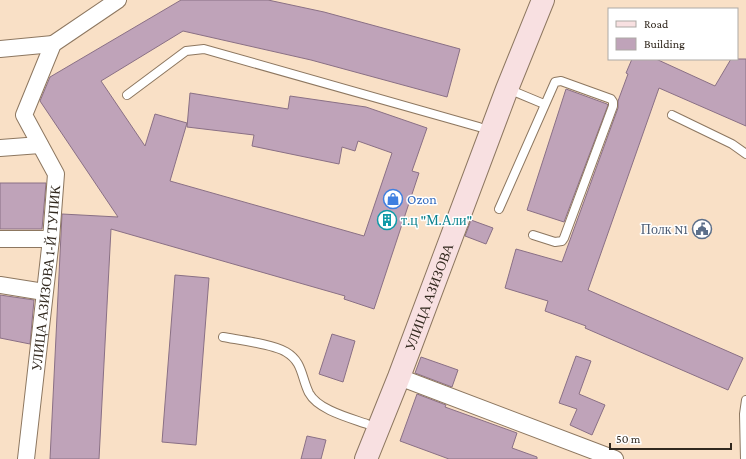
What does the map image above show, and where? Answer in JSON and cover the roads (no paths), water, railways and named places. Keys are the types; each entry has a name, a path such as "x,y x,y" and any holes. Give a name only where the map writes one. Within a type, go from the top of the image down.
{"main road":[{"name":"УЛИЦА АЗИЗОВА","path":"354,459 479,127 531,0"},
{"name":"УЛИЦА АЗИЗОВА","path":"366,459 399,377 507,89 543,0"}],"street":[{"path":"0,49 53,44 118,0"},
{"name":"УЛИЦА АЗИЗОВА 1-Й ТУПИК","path":"26,459 51,239 56,174 24,115 53,44"},
{"path":"0,148 40,145"},
{"path":"0,239 51,239"},
{"path":"0,285 44,292"},
{"path":"399,377 615,459"}],"lane":[{"path":"127,95 186,51 204,49 479,127"},
{"path":"499,209 552,85 558,81 608,97 613,102 564,238 559,242 555,242 533,235"},
{"path":"507,89 544,104"},
{"path":"672,116 732,144 746,154"},
{"path":"223,337 275,348 286,352 298,362 309,394 322,407 367,424"},
{"path":"745,459 744,414 746,400"}],"place":[{"name":"Ozon","path":"393,199"},
{"name":"т.ц \"М.Али\"","path":"387,220"},
{"name":"Полк N1","path":"702,229"}]}
